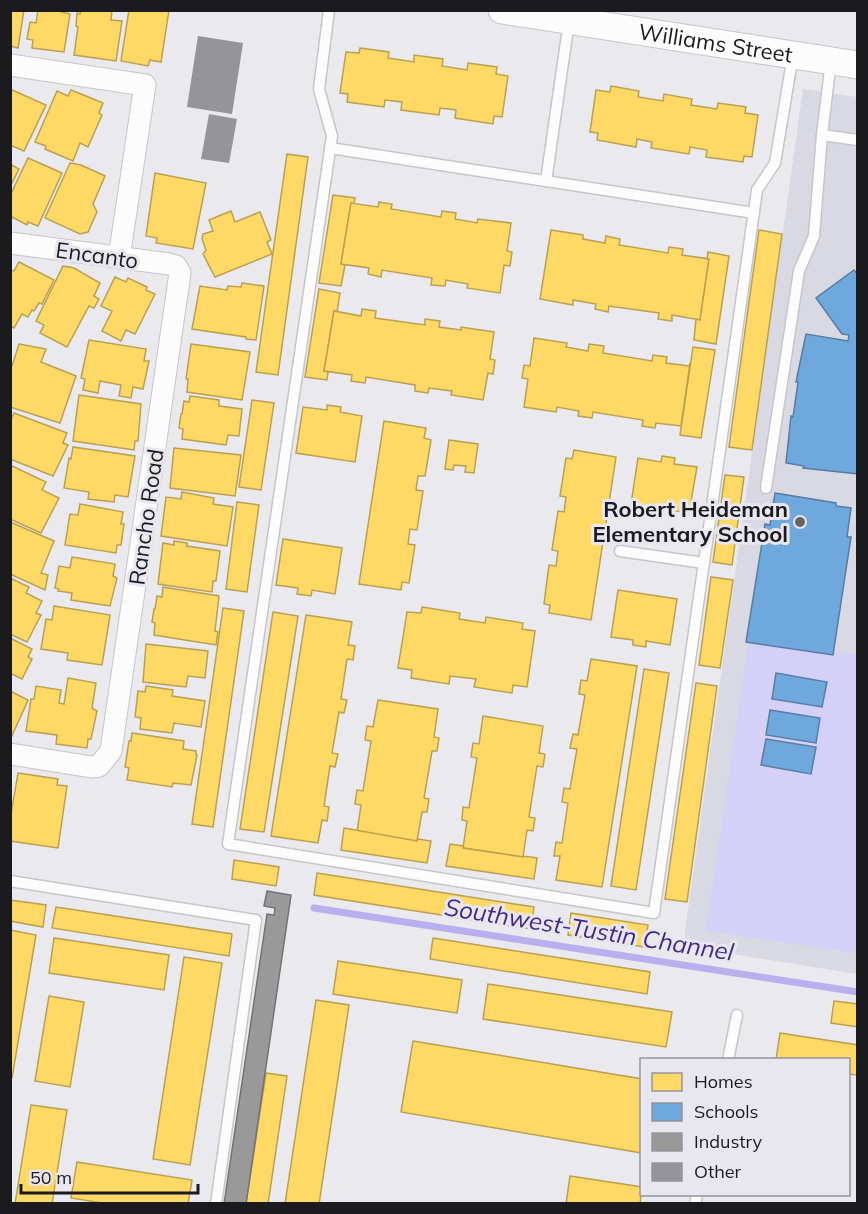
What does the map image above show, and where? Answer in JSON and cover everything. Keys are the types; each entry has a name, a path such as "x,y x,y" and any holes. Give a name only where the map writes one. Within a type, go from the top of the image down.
{"street":[{"name":"Williams Street","path":"502,10 858,65"},
{"path":"10,65 145,85 119,258"},
{"name":"Encanto","path":"10,243 169,264 176,266 180,273"},
{"name":"Rancho Road","path":"10,754 92,767 99,766 111,751 116,731 180,273"}],"lane":[{"path":"329,10 320,89 332,136 228,844 654,913 757,190 775,164 794,55"},
{"path":"546,181 569,21"},
{"path":"766,488 799,271 814,236 822,135 831,61"},
{"path":"822,135 858,140"},
{"path":"330,148 754,213"},
{"path":"620,551 704,563"},
{"path":"10,881 256,920 216,1203"},
{"path":"728,1058 737,1015"}],"shaded area":[{"name":"Robert Heideman Elementary School","path":"803,89 857,97 857,974 683,946"},
{"path":"749,639 857,655 857,953 706,931"}],"building: Homes":[{"path":"10,10 24,10 18,48 10,46"},
{"path":"38,10 61,10 61,12 70,14 64,52 32,48 33,40 27,39 30,22 36,23"},
{"path":"81,10 112,10 111,20 122,21 116,61 74,55 78,27 76,26 77,13 80,14"},
{"path":"129,10 169,10 161,62 150,60 148,66 121,61"},
{"path":"360,48 389,52 388,58 414,62 414,55 443,59 442,66 467,70 468,63 497,67 496,74 508,76 502,117 494,116 493,124 455,118 456,110 440,108 439,115 401,110 402,102 385,100 384,107 347,102 348,94 340,93 346,52 359,53"},
{"path":"611,86 639,91 638,97 663,101 664,94 692,99 691,105 717,109 718,103 746,107 745,113 758,115 752,157 744,156 743,162 706,157 707,150 690,147 689,154 651,148 652,142 637,139 636,147 597,140 598,133 590,132 596,90 610,92"},
{"path":"10,89 46,105 24,151 10,145"},
{"path":"71,90 103,103 99,113 102,115 88,147 80,143 73,161 35,142 57,91 68,96"},
{"path":"287,154 308,157 278,375 256,372"},
{"path":"28,158 62,173 38,226 28,222 27,225 10,216 10,196"},
{"path":"70,163 81,165 105,176 93,204 97,212 88,232 80,234 45,218"},
{"path":"10,164 19,169 10,187"},
{"path":"155,173 206,183 193,249 156,243 157,238 146,236"},
{"path":"333,195 355,198 354,204 351,203 341,264 345,265 341,286 319,283"},
{"path":"379,202 392,204 391,209 441,217 442,211 456,213 455,219 477,223 478,219 511,223 507,251 512,252 510,266 504,265 500,293 467,288 468,284 446,280 445,286 431,285 432,278 382,270 381,277 368,274 369,268 341,264 351,203 378,207"},
{"path":"231,211 235,222 260,212 271,240 267,242 272,254 215,277 203,254 206,250 202,239 203,234 213,231 209,220"},
{"path":"551,230 583,235 583,239 605,243 606,236 620,239 619,245 668,253 669,247 683,249 682,255 709,259 700,320 672,315 672,321 658,319 659,313 609,306 608,312 595,309 596,304 573,300 573,305 540,299"},
{"path":"759,230 782,234 752,450 729,447"},
{"path":"708,252 729,256 716,344 694,340 696,319 700,320 709,259 707,259"},
{"path":"19,262 54,280 42,304 39,303 28,317 22,314 14,328 10,326 10,270 14,271"},
{"path":"63,266 74,268 100,283 94,296 99,299 94,308 89,306 67,347 40,333 44,325 36,321"},
{"path":"115,277 126,282 128,278 147,287 146,290 155,294 135,334 126,330 121,341 102,331 112,311 101,306"},
{"path":"242,283 264,286 256,340 192,329 200,286 227,290 228,286 241,287"},
{"path":"319,289 340,293 337,312 334,311 324,371 328,372 327,380 305,377"},
{"path":"362,309 376,311 375,318 425,325 425,319 440,321 439,327 461,330 461,327 494,332 490,359 495,360 493,374 488,373 483,400 451,395 452,391 429,388 428,393 415,391 415,385 366,377 365,383 351,381 352,375 324,371 334,311 361,316"},
{"path":"534,338 567,343 566,347 588,351 589,344 604,346 603,353 652,361 653,355 667,357 666,363 689,366 690,363 681,426 656,423 655,428 642,426 643,420 593,412 592,418 578,416 579,411 557,407 556,412 524,407 528,379 522,378 524,365 530,366"},
{"path":"89,340 146,349 144,361 149,361 143,389 133,387 131,398 119,396 121,385 100,381 98,393 83,390 85,379 81,378"},
{"path":"19,344 46,349 41,362 76,376 60,423 10,407 10,365 12,366"},
{"path":"191,344 250,352 242,400 187,392 188,379 186,379"},
{"path":"693,347 715,350 701,438 680,435"},
{"path":"79,395 141,404 138,441 135,441 134,450 73,441"},
{"path":"190,396 219,400 219,406 242,409 239,436 228,435 226,445 182,439 183,429 179,428 181,414 184,401 189,402"},
{"path":"252,400 274,403 261,490 239,487"},
{"path":"327,405 341,407 340,412 362,416 355,462 296,453 303,407 327,410"},
{"path":"14,413 67,433 63,443 68,445 53,476 10,459 10,422"},
{"path":"384,421 426,428 424,438 431,440 425,476 418,476 416,490 423,491 417,530 410,529 408,544 415,545 409,583 402,582 401,590 359,584"},
{"path":"449,440 478,444 474,473 465,472 466,466 454,465 453,470 445,469"},
{"path":"73,447 135,456 128,497 115,495 114,502 88,499 89,492 64,488"},
{"path":"174,448 241,455 235,496 170,488"},
{"path":"574,450 616,457 591,620 549,613 550,605 544,604 549,565 556,566 558,551 552,550 558,511 564,512 566,497 560,496 566,458 572,459"},
{"path":"662,456 675,458 674,464 697,467 689,513 631,504 638,458 661,462"},
{"path":"10,465 46,482 42,490 59,498 41,533 10,519"},
{"path":"725,475 744,477 732,565 713,562"},
{"path":"182,492 214,498 213,504 233,507 227,546 161,536 166,497 181,499"},
{"path":"237,502 259,505 247,592 226,589"},
{"path":"80,504 123,512 121,545 117,545 116,553 65,545 70,514 78,515"},
{"path":"10,522 54,541 41,573 48,575 45,590 10,574"},
{"path":"283,539 342,548 335,594 312,590 311,596 297,594 298,588 276,585"},
{"path":"174,541 187,543 187,546 220,551 216,581 213,581 212,592 158,584 163,543 174,545"},
{"path":"72,557 115,564 113,576 117,578 110,606 71,600 72,593 58,591 59,589 55,588 59,566 70,568"},
{"path":"711,577 733,580 720,668 699,665"},
{"path":"10,578 29,587 26,593 42,601 36,613 41,615 27,642 10,634"},
{"path":"163,587 219,596 215,631 218,632 216,645 154,635 155,623 152,622 154,609 157,596 162,597"},
{"path":"618,590 677,599 670,645 646,641 646,647 633,645 633,640 611,637"},
{"path":"54,606 110,615 102,665 67,660 68,653 41,649 46,619 52,620"},
{"path":"422,607 460,613 459,619 485,623 486,617 523,623 522,629 535,631 527,687 513,685 512,693 474,687 476,679 450,676 449,684 411,678 412,670 398,668 407,612 421,613"},
{"path":"223,608 244,611 213,827 192,824"},
{"path":"273,612 298,616 264,832 240,829"},
{"path":"306,615 352,622 348,645 355,646 353,660 347,659 341,699 347,700 344,713 339,712 332,753 338,754 335,767 330,766 324,806 329,807 327,821 322,820 318,843 271,836"},
{"path":"10,638 32,649 28,657 32,659 22,679 10,673"},
{"path":"146,644 208,651 205,678 188,676 186,687 143,682"},
{"path":"591,659 637,666 602,887 556,880 560,856 554,856 556,842 562,843 568,803 562,802 564,788 570,789 577,749 570,748 573,734 578,735 585,695 579,694 581,680 587,681"},
{"path":"644,669 669,673 636,890 611,886"},
{"path":"68,678 96,683 92,708 97,711 87,748 56,744 57,735 26,731 31,699 34,699 36,686 61,690 59,703 64,704"},
{"path":"696,683 717,686 687,902 665,899"},
{"path":"146,686 173,690 172,696 205,701 201,727 174,723 172,733 140,729 141,718 135,717 138,691 145,692"},
{"path":"10,691 28,700 11,738 10,737"},
{"path":"378,700 438,709 434,737 439,738 437,751 432,751 424,798 429,799 427,812 422,812 417,841 357,832 361,805 355,804 357,790 363,791 371,741 365,740 367,726 373,727"},
{"path":"483,716 543,726 539,753 545,754 543,767 537,766 529,817 535,818 533,831 527,830 523,857 463,848 467,821 462,820 463,807 469,808 477,758 471,757 473,743 479,744"},
{"path":"132,733 184,741 183,749 196,751 191,785 173,783 172,787 127,780 129,768 125,767"},
{"path":"18,773 58,779 57,785 67,786 58,848 10,841 10,820"},
{"path":"344,828 417,841 418,839 431,841 427,863 341,850"},
{"path":"450,844 463,846 463,848 537,858 534,879 446,866"},
{"path":"234,860 279,867 276,886 232,879"},
{"path":"317,873 534,907 531,929 314,895"},
{"path":"10,900 46,905 43,927 10,921"},
{"path":"56,907 232,934 229,956 52,928"},
{"path":"571,913 648,925 644,947 568,935"},
{"path":"10,930 36,935 12,1078 10,1078"},
{"path":"54,938 169,955 164,990 49,973"},
{"path":"433,938 650,972 647,994 430,959"},
{"path":"184,957 222,963 190,1165 153,1159"},
{"path":"338,961 462,980 457,1013 333,994"},
{"path":"488,984 672,1012 666,1047 483,1019"},
{"path":"49,996 84,1002 70,1087 35,1081"},
{"path":"316,1000 349,1005 319,1204 285,1204"},
{"path":"834,1001 858,1004 858,1027 831,1023"},
{"path":"780,1033 858,1045 858,1075 850,1074 850,1058 776,1058"},
{"path":"413,1041 640,1079 640,1153 401,1112"},
{"path":"266,1073 287,1076 268,1204 246,1204"},
{"path":"31,1105 67,1110 52,1204 15,1204"},
{"path":"77,1162 192,1180 188,1204 108,1204 71,1198"},
{"path":"570,1176 640,1187 640,1204 566,1204"}],"building: Schools":[{"path":"854,270 858,275 858,474 803,468 804,466 786,463 791,416 793,417 798,382 796,382 806,334 848,341 849,335 842,334 816,298"},
{"path":"775,493 836,503 836,506 851,508 847,537 851,537 833,655 746,642 765,524 770,525"},
{"path":"776,673 827,682 822,707 772,699"},
{"path":"770,710 820,718 816,743 766,735"},
{"path":"766,739 816,747 811,774 761,765"}],"building: Industry":[{"path":"267,891 291,895 246,1204 224,1204 267,914 274,915 275,908 264,906"}],"building: Other":[{"path":"198,36 243,43 232,114 187,107"},
{"path":"209,114 237,119 229,163 201,159"}],"waterway":[{"name":"Southwest-Tustin Channel","path":"314,908 858,992"}],"place":[{"name":"Robert Heideman Elementary School","path":"800,522"}]}
